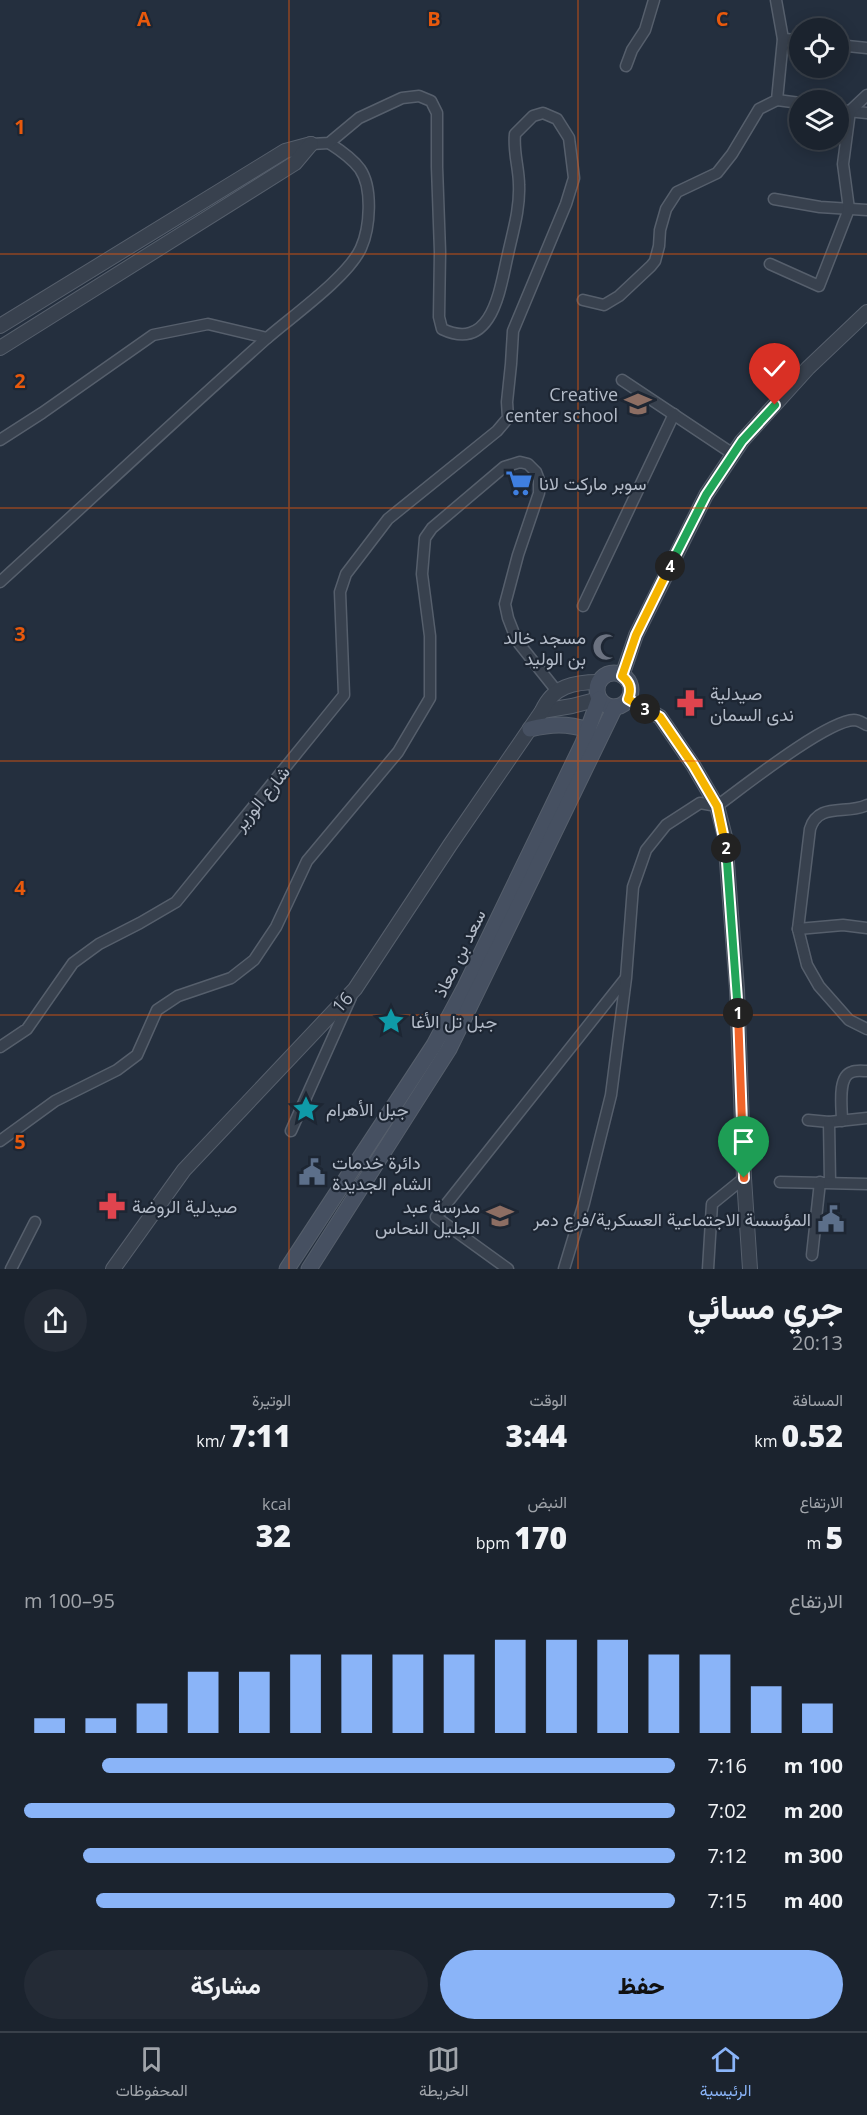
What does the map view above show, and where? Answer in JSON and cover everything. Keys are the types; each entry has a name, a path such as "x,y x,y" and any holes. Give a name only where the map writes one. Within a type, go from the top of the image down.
{"main road":[{"path":"607,675 622,676 627,679 631,689 628,699 625,703 615,707 606,705 599,699 597,690 599,682 607,675"},
{"name":"سعد بن معاذ","path":"287,1269 434,1046 465,987 588,730 599,699"},
{"name":"سعد بن معاذ","path":"309,1269 449,1049 615,707"},
{"path":"530,729 558,724 574,725 588,730"}],"street":[{"path":"626,66 632,50 645,30 654,0"},
{"path":"776,0 783,39 777,100"},
{"path":"783,39 789,39"},
{"path":"849,46 867,48"},
{"path":"849,107 867,94"},
{"name":"شارع الوزير","path":"0,1047 27,1029 73,963 99,944 176,902 344,695 340,592 346,574 388,519 497,431 508,418 507,402 513,331 566,204 574,178 569,138 556,119 543,113 533,116 515,134 514,150 519,183 519,206 497,302 490,317 482,326 469,334 453,334 442,329 438,317 440,252 437,114 430,101 419,96 402,98 358,118 329,142"},
{"path":"583,300 604,305 619,296 651,266 655,261 659,246 660,230 666,209 677,192 717,173 732,154 759,109 777,100 789,102"},
{"path":"849,111 867,113"},
{"path":"0,326 285,151 329,142 345,153 361,171 367,190 369,224 360,250 340,276 267,338 0,582"},
{"path":"0,348 295,162 311,144"},
{"path":"770,264 819,286 849,209 843,150"},
{"path":"774,199 820,207 867,210"},
{"path":"622,676 636,635 706,495 733,454 742,441 808,369 867,312"},
{"path":"0,440 153,334 208,324 267,338"},
{"path":"622,380 733,454"},
{"path":"583,606 674,414"},
{"path":"0,1141 55,1101 117,1070 137,1055 158,1010 166,1004 178,996 231,978 254,960 276,927 307,861 398,752 430,698 430,636 422,574 425,538 432,528 504,467 520,462 528,464 536,472 539,480 539,493 518,555 505,604 517,640 556,690 576,682 599,682"},
{"name":"16","path":"113,1269 184,1170 355,989 542,711 547,700 556,690"},
{"path":"542,711 599,699"},
{"path":"628,699 660,717 693,765 717,806 725,837 737,990 750,1269"},
{"path":"564,1269 584,1203 611,1095 626,978 633,886 646,850 666,825 700,803 717,806 768,768 833,726 855,720 867,725"},
{"path":"867,804 863,807 819,814 813,819 798,929 807,965 819,986 849,1020 867,1029"},
{"path":"798,929 843,926 867,928"},
{"path":"508,1269 436,1217 626,978"},
{"path":"291,1131 355,989"},
{"path":"842,1120 842,1083 846,1075 852,1072 867,1071"},
{"path":"808,1120 829,1122 867,1118"},
{"path":"812,1255 825,1182 829,1122"},
{"path":"708,1269 712,1204 744,1178"},
{"path":"780,1182 867,1184"},
{"path":"740,1269 741,1228 746,1208"},
{"path":"11,1269 35,1222"}],"place":[{"name":"Creative center school","path":"638,404"},
{"name":"سوبر ماركت لانا","path":"519,483"},
{"name":"مسجد خالد بن الوليد","path":"606,647"},
{"name":"صيدلية ندى السمان","path":"690,703"},
{"name":"جبل تل الأغا","path":"391,1021"},
{"name":"جبل الأهرام","path":"306,1109"},
{"name":"دائرة خدمات الشام الجديدة","path":"312,1172"},
{"name":"صيدلية الروضة","path":"112,1206"},
{"name":"مدرسة عبد الجليل النحاس","path":"500,1216"},
{"name":"المؤسسة الاجتماعية العسكرية/فرع دمر","path":"831,1219"}],"route":[{"path":"744,1178 737,990 725,837 717,806 693,765 660,717 628,699 631,689 627,679 622,676 636,635 706,495 742,441 775,405"}]}
